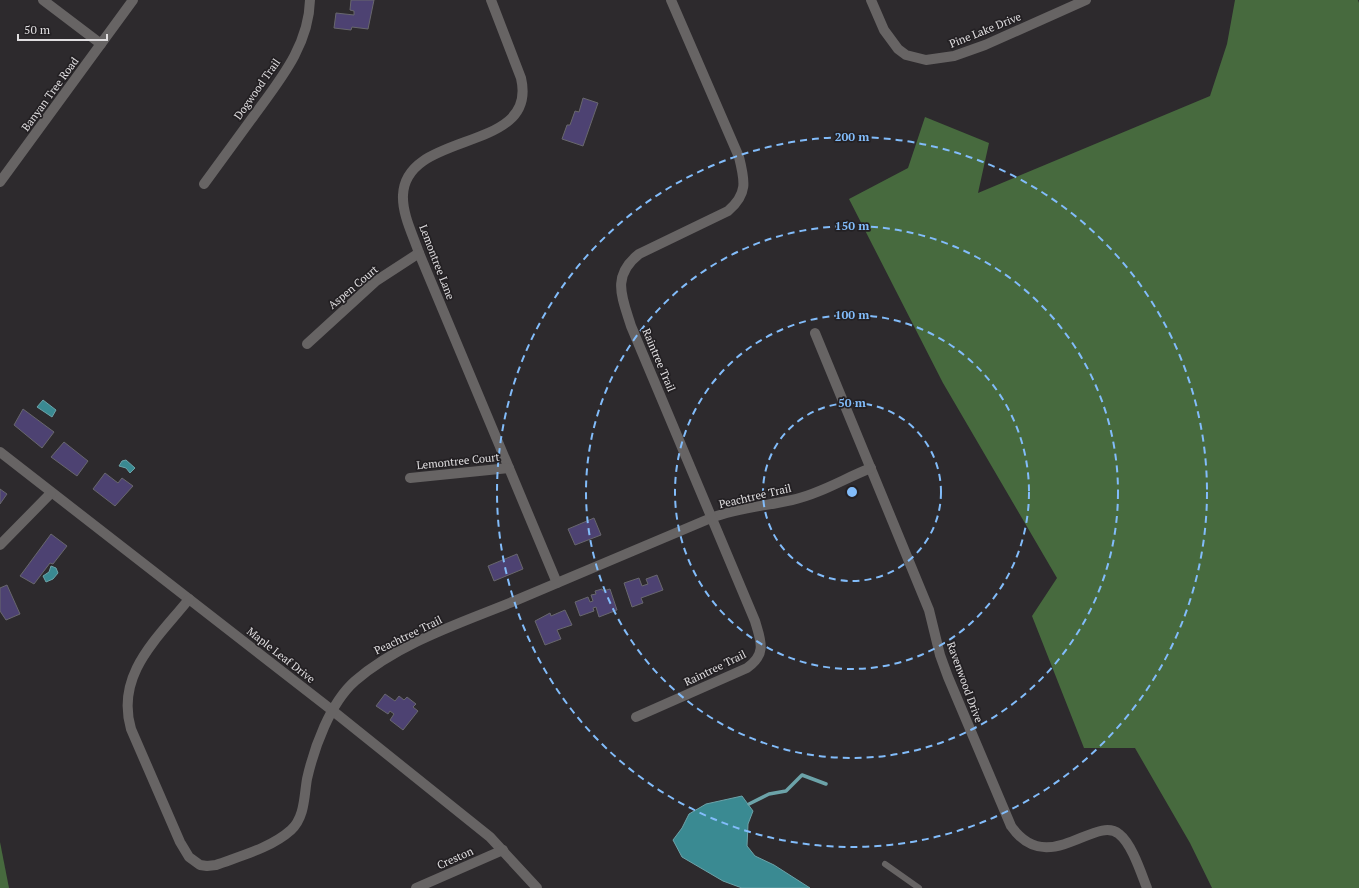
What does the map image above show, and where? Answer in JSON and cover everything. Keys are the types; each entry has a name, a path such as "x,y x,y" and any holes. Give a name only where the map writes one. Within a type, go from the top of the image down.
{"street":[{"path":"43,0 101,44"},
{"name":"Banyan Tree Road","path":"0,182 134,0"},
{"name":"Dogwood Trail","path":"204,184 290,65 303,38 310,0"},
{"name":"Lemontree Lane","path":"491,0 521,78 524,90 522,101 512,118 506,123 494,130 428,158 415,166 404,186 403,201 407,218 420,253 557,583"},
{"name":"Raintree Trail","path":"636,717 747,668 759,656 761,639 632,326 620,287 621,276 624,268 634,257 728,211 737,203 743,191 743,174 739,157 671,0"},
{"name":"Pine Lake Drive","path":"871,0 884,30 894,45 906,55 926,60 954,56 986,45 1086,0"},
{"name":"Aspen Court","path":"307,344 376,281 420,253"},
{"name":"Ravenwood Drive","path":"815,333 930,610 940,655 948,677 1011,826 1021,838 1031,844 1049,847 1062,845 1107,830 1116,831 1127,842 1147,888"},
{"name":"Maple Leaf Drive","path":"0,452 333,711 490,837 537,888"},
{"name":"Lemontree Court","path":"410,478 509,468"},
{"name":"Peachtree Trail","path":"189,599 136,669 127,693 126,709 131,729 180,842 193,860 207,866 216,865 266,845 281,838 292,829 301,814 312,761 320,738 333,711 344,693 353,683 377,663 398,650 711,518 755,506 792,500 812,494 871,468"},
{"path":"0,545 51,493"},
{"name":"Creston","path":"416,888 503,850"}],"lane":[{"path":"885,864 919,888"}],"green space":[{"path":"1235,0 1358,0 1359,3 1359,888 1212,888 1190,843 1135,748 1084,748 1032,616 1057,578 943,383 849,199 908,168 925,117 989,143 978,193 1210,96 1227,44"},
{"path":"0,842 9,888 0,888"}],"water":[{"path":"43,400 56,410 52,417 37,407"},
{"path":"126,460 135,468 130,473 126,468 119,466 122,461"},
{"path":"51,566 56,568 58,573 53,579 46,582 43,576 49,572"},
{"path":"742,796 753,811 748,824 747,846 755,856 774,865 810,888 742,888 723,881 682,857 673,840 682,828 689,814 706,804"}],"building":[{"path":"351,0 374,0 368,29 352,27 351,30 334,28 336,13 354,15 354,11 350,10"},
{"path":"583,98 598,103 583,146 562,139 567,125 570,125 575,111 579,112"},
{"path":"23,409 54,432 42,448 14,425"},
{"path":"64,442 88,461 77,476 51,457"},
{"path":"105,473 118,483 122,478 133,486 115,506 93,489"},
{"path":"0,489 7,494 0,504"},
{"path":"594,518 601,535 575,545 568,529"},
{"path":"51,534 67,546 53,564 50,563 34,584 20,576"},
{"path":"517,554 523,569 494,581 488,566"},
{"path":"657,575 663,590 641,598 643,603 632,607 624,583 639,578 642,586 648,584 646,579"},
{"path":"7,585 20,614 6,620 0,611 0,588"},
{"path":"602,589 603,591 610,589 617,610 599,617 596,607 593,608 594,611 580,616 575,602 588,597 590,602 593,601 591,595 596,594 595,591"},
{"path":"565,610 572,625 557,630 561,639 545,645 535,621 550,613 551,616"},
{"path":"385,694 395,701 399,696 404,700 407,697 416,704 413,707 418,711 403,730 390,720 394,714 390,711 388,714 376,706"}],"waterway":[{"path":"749,804 769,794 786,791 802,775 826,784"}]}
